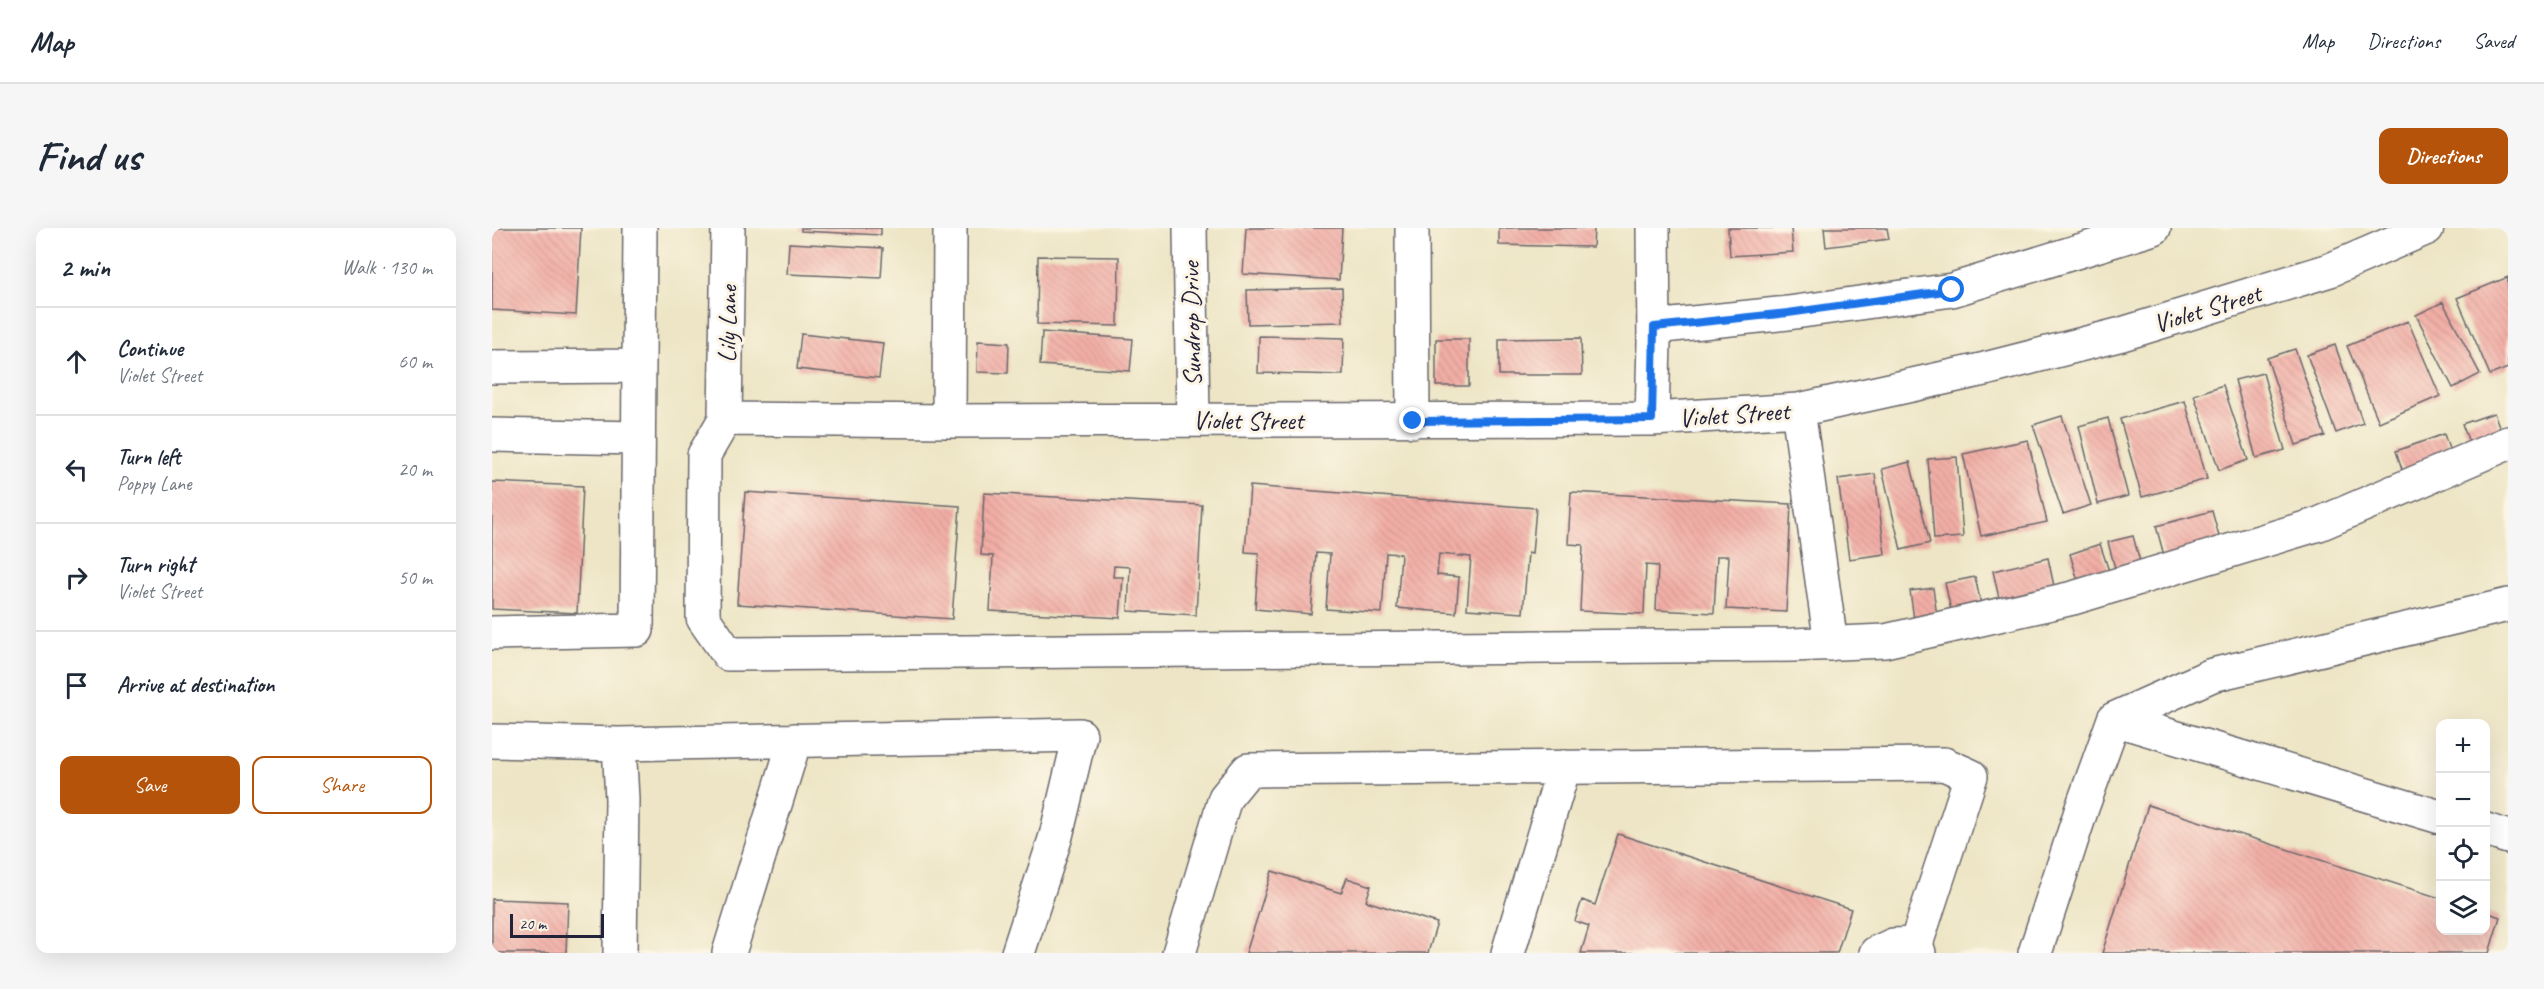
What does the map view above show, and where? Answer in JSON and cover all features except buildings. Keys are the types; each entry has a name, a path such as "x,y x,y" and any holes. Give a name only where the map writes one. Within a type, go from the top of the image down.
{"street":[{"path":"492,633 637,630 640,228"},
{"name":"Lily Lane","path":"725,419 728,228"},
{"path":"949,422 950,228"},
{"name":"Sundrop Drive","path":"1190,228 1193,420"},
{"path":"1412,228 1413,421"},
{"path":"1652,419 1653,228"},
{"path":"1654,327 1788,313 1952,290 2154,228"},
{"name":"Violet Street","path":"725,419 949,422 1652,419 1798,410 1985,369 2122,334 2330,270 2427,228"},
{"path":"492,367 639,366"},
{"path":"1798,410 1831,644"},
{"path":"725,419 704,455 703,618 728,654 1831,644 1885,641 2073,598 2319,524 2508,443"},
{"path":"492,435 638,438"},
{"path":"2035,953 2082,808 2114,719 2212,675 2508,605"},
{"path":"2114,719 2436,816"},
{"path":"492,741 619,744 1080,735 1056,836 1018,953"},
{"path":"729,953 795,740"},
{"path":"619,744 622,799 620,953"},
{"path":"1179,953 1226,798 1248,771 1944,765 1971,776 1917,949 1893,945 1876,953"},
{"path":"1508,953 1564,768"},
{"path":"2490,831 2508,837"}],"route":[{"path":"1413,421 1652,419 1654,327 1788,313 1952,290"}]}
